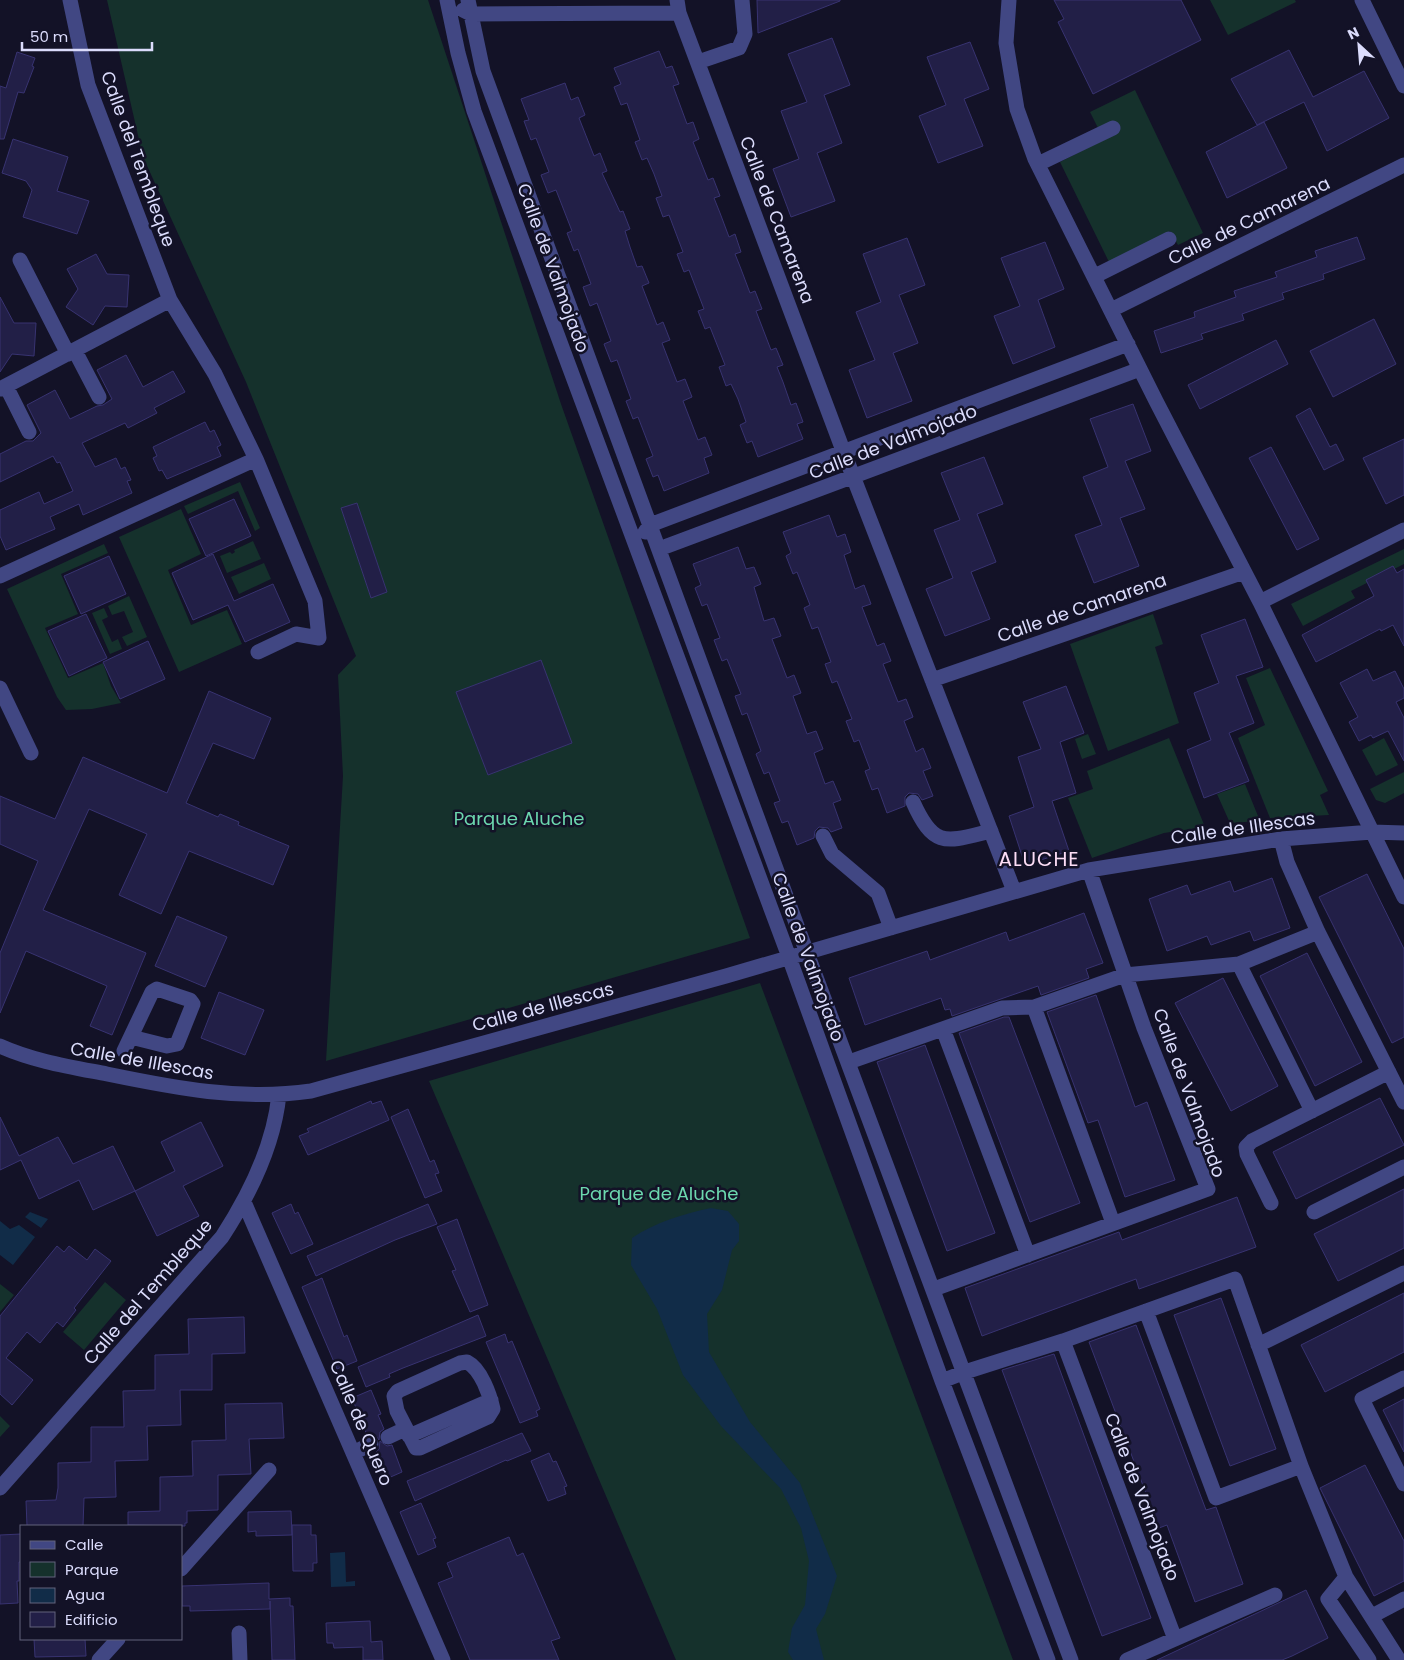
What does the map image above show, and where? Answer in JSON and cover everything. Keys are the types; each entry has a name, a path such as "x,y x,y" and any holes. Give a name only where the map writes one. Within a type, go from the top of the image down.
{"street":[{"name":"Calle del Tembleque","path":"70,0 88,85 170,300 215,374 256,459 315,601 319,638 296,634 258,652"},
{"name":"Calle de Valmojado","path":"447,0 458,53 474,110 788,958 942,1381 1048,1660"},
{"path":"454,0 457,6 470,7 678,6"},
{"path":"698,62 739,48 744,34 742,0"},
{"path":"1009,0 1006,43 1017,109 1038,164 1140,369 1260,602 1404,897"},
{"path":"1362,0 1404,86"},
{"name":"Calle de Camarena","path":"678,6 853,476"},
{"name":"Calle de Valmojado","path":"470,7 483,72 807,953 1071,1660"},
{"path":"1038,164 1113,128"},
{"name":"Calle de Camarena","path":"1111,310 1404,165"},
{"path":"1095,276 1170,238"},
{"path":"20,260 71,352 99,397"},
{"path":"29,432 3,388 170,300"},
{"name":"Calle de Valmojado","path":"650,525 1128,344"},
{"name":"Calle de Valmojado","path":"658,549 1140,369"},
{"path":"0,576 256,459"},
{"path":"853,476 1014,891"},
{"path":"636,546 650,525"},
{"path":"1260,602 1404,530"},
{"name":"Calle de Camarena","path":"932,680 1244,572"},
{"path":"0,688 31,753"},
{"path":"913,802 923,825 932,834 941,838 958,839 991,831"},
{"name":"Calle de Illescas","path":"0,1046 59,1064 188,1090 226,1094 279,1094 330,1087 807,953 1089,870 1282,839 1372,832 1404,833"},
{"path":"822,836 832,854 878,893 891,928"},
{"path":"1282,839 1287,862 1318,932 1404,1102"},
{"path":"1089,870 1125,975"},
{"path":"849,1062 1002,1008 1034,1007 1125,975 1239,964 1318,932"},
{"path":"1239,964 1312,1111"},
{"name":"Calle de Valmojado","path":"934,1289 1208,1189 1125,975"},
{"path":"1034,1007 1113,1223"},
{"path":"943,1029 1028,1255"},
{"path":"124,1052 130,1037"},
{"path":"1271,1203 1247,1154 1246,1147 1252,1141 1389,1072"},
{"name":"Calle del Tembleque","path":"0,1488 209,1252 244,1202 277,1120 279,1094"},
{"path":"1314,1212 1404,1167"},
{"name":"Calle de Quero","path":"244,1202 443,1660"},
{"path":"1258,1345 1404,1273"},
{"path":"942,1381 964,1372 1063,1341 1235,1279 1301,1466 1346,1577 1372,1616 1393,1658"},
{"path":"1146,1311 1216,1498 1301,1466"},
{"name":"Calle de Valmojado","path":"1063,1341 1175,1639"},
{"path":"460,1363 471,1364 491,1400 493,1409 488,1417 420,1448 413,1446 407,1432 394,1403 394,1396 398,1391 460,1363"},
{"path":"1404,1378 1362,1399 1404,1484"},
{"path":"388,1437 407,1432"},
{"path":"353,1452 371,1444"},
{"path":"182,1567 269,1470"},
{"path":"1346,1577 1328,1599 1369,1660"},
{"path":"1127,1660 1275,1595"},
{"path":"1372,1616 1404,1599"},
{"path":"239,1632 240,1660"},
{"path":"100,1660 117,1640"}],"green space":[{"name":"Parque Aluche","path":"107,0 428,0 561,404 750,938 326,1061 343,776 338,675 356,656 246,382 143,157"},
{"path":"1210,0 1295,0 1296,2 1228,35"},
{"path":"1135,90 1203,233 1178,245 1170,231 1109,262 1060,162 1117,133 1098,128 1090,112"},
{"path":"240,482 260,528 255,531 238,491 188,514 184,506"},
{"path":"181,509 201,554 168,570 191,625 227,610 242,644 179,672 119,537"},
{"path":"253,541 261,559 227,573 220,556 230,552 232,554 235,552 234,550"},
{"path":"104,544 108,553 61,574 78,614 45,628 68,678 103,663 111,686 121,703 92,709 66,710 57,697 7,589"},
{"path":"1404,549 1404,564 1351,591 1355,598 1303,626 1291,604"},
{"path":"264,563 271,579 239,594 231,577"},
{"path":"129,596 147,637 127,646 122,637 133,632 124,611 112,615 108,606"},
{"path":"104,608 108,617 102,620 112,642 118,639 122,649 110,654 92,613"},
{"path":"1153,614 1163,644 1155,647 1179,723 1108,751 1070,644"},
{"path":"1270,668 1328,791 1320,795 1329,815 1270,818 1238,738 1265,725 1246,678"},
{"path":"1088,734 1096,754 1082,759 1075,739"},
{"path":"1169,738 1205,827 1164,833 1092,858 1068,798 1093,789 1087,771"},
{"path":"1384,738 1398,765 1376,776 1362,750"},
{"path":"1404,772 1404,793 1385,803 1376,800 1370,789"},
{"path":"1245,784 1260,821 1230,823 1217,794"},
{"name":"Parque de Aluche","path":"760,983 1013,1660 676,1660 429,1081"},
{"path":"105,1282 126,1300 84,1350 63,1332"},
{"path":"0,1284 14,1295 0,1312"},
{"path":"0,1416 10,1426 0,1437"}],"water":[{"path":"711,1208 728,1211 739,1224 739,1241 732,1250 722,1290 707,1314 709,1352 750,1422 800,1483 837,1576 825,1614 816,1629 824,1660 793,1660 788,1652 792,1628 805,1605 809,1561 801,1528 781,1489 721,1426 683,1375 657,1309 631,1265 632,1238 670,1219"},
{"path":"30,1212 48,1219 41,1228 25,1217"},
{"path":"0,1221 10,1229 19,1225 35,1237 13,1265 0,1255"},
{"path":"345,1552 346,1582 355,1581 355,1586 331,1587 330,1553"}],"building":[{"path":"757,0 840,0 840,1 758,33"},
{"path":"1054,0 1181,0 1201,40 1093,94 1058,22 1064,19"},
{"path":"832,38 850,85 824,95 842,143 817,153 835,201 791,217 773,169 799,159 781,111 807,102 788,54"},
{"path":"970,42 989,89 964,99 983,146 938,163 919,116 946,105 927,57"},
{"path":"1289,50 1313,97 1364,71 1389,118 1327,151 1304,102 1257,125 1231,79"},
{"path":"659,51 666,68 672,66 679,84 673,86 687,124 693,122 699,139 693,142 708,180 713,178 720,196 714,198 729,237 735,234 741,252 735,254 750,293 755,291 762,309 756,311 771,350 776,348 783,365 777,367 791,405 796,403 803,422 797,424 803,439 758,457 752,441 747,443 740,425 746,422 731,384 726,386 719,367 725,365 710,327 705,329 698,311 704,309 689,270 684,272 677,254 683,252 669,215 663,217 656,198 662,196 654,174 647,158 642,160 635,142 640,140 627,103 621,105 614,87 621,84 614,68"},
{"path":"17,52 35,58 32,66 34,67 24,93 18,92 4,139 0,139 0,86 6,88"},
{"path":"565,83 571,100 578,97 585,115 579,118 594,156 600,153 607,171 602,173 620,212 623,211 630,229 625,231 637,267 642,266 649,283 642,286 657,325 663,322 670,340 662,343 677,382 685,379 692,397 683,401 698,440 705,437 712,455 704,458 709,473 664,491 658,475 653,477 646,459 653,456 638,417 633,419 626,401 631,399 617,360 611,362 604,344 611,341 597,303 590,306 583,287 591,284 578,249 574,251 567,233 572,231 556,190 548,193 541,175 549,172 536,138 531,140 524,121 529,120 521,99"},
{"path":"1264,122 1287,168 1227,198 1206,152"},
{"path":"13,139 68,157 57,191 89,201 77,234 23,217 32,190 26,181 2,173"},
{"path":"1357,237 1365,259 1323,274 1324,279 1282,293 1284,299 1242,314 1244,320 1201,334 1203,339 1161,353 1154,331 1195,317 1194,312 1236,297 1234,291 1277,277 1275,272 1317,257 1315,251"},
{"path":"907,238 925,285 899,295 918,343 893,353 912,401 867,418 849,370 875,360 856,312 881,302 863,254"},
{"path":"1045,242 1064,289 1038,300 1055,347 1013,364 994,316 1020,306 1001,258"},
{"path":"96,254 107,274 129,275 127,307 105,306 93,325 66,307 78,289 67,269"},
{"path":"0,297 14,323 36,323 34,356 12,354 0,372"},
{"path":"1374,319 1396,364 1333,397 1310,351"},
{"path":"1276,340 1288,364 1200,409 1188,385"},
{"path":"126,355 143,387 173,371 185,392 154,408 157,413 128,428 125,423 82,443 95,467 116,458 121,469 125,467 131,480 127,481 132,493 83,515 79,504 50,517 55,529 6,550 0,536 0,510 39,492 44,504 73,491 60,462 57,463 53,456 0,482 0,454 26,441 33,441 41,433 27,405 55,390 70,419 103,405 112,399 97,370"},
{"path":"1133,404 1151,451 1125,461 1145,509 1120,518 1139,566 1094,583 1075,535 1102,525 1083,477 1108,467 1090,419"},
{"path":"1310,408 1330,447 1336,444 1344,460 1324,470 1296,416"},
{"path":"205,422 210,432 214,430 221,445 217,447 221,456 167,479 162,470 159,471 153,458 157,456 153,447"},
{"path":"1404,439 1404,495 1386,504 1363,458"},
{"path":"1271,447 1319,539 1297,550 1249,458"},
{"path":"984,457 1003,504 977,514 996,562 971,572 990,619 945,636 926,589 953,578 934,530 960,520 941,473"},
{"path":"234,499 251,536 206,556 189,519"},
{"path":"357,503 387,592 371,598 341,508"},
{"path":"829,515 837,537 845,534 851,552 844,555 855,589 864,585 871,604 862,607 877,646 884,643 891,661 883,664 898,702 906,699 913,717 904,721 916,752 923,748 931,768 923,771 933,796 922,800 918,794 909,793 905,797 905,806 887,813 878,788 872,790 865,771 870,769 859,740 854,742 846,721 852,719 837,681 832,683 825,664 831,662 818,627 812,629 804,608 810,605 797,572 793,574 786,556 791,553 783,532"},
{"path":"738,547 746,569 754,567 761,584 754,587 764,621 774,618 781,636 772,639 787,678 794,675 801,693 793,696 807,734 816,731 823,749 814,753 825,784 833,781 841,800 833,803 842,828 831,832 828,828 819,827 815,831 814,838 797,845 788,821 782,823 774,803 780,801 769,772 764,774 756,754 761,751 747,713 742,715 735,696 741,694 727,659 722,661 714,640 720,638 707,604 702,606 695,588 701,585 693,564"},
{"path":"213,554 234,601 273,584 290,622 245,642 228,605 193,620 172,573"},
{"path":"109,556 126,594 81,614 64,576"},
{"path":"1393,566 1397,573 1404,569 1404,646 1393,625 1381,631 1380,629 1316,662 1302,635 1374,596 1366,580"},
{"path":"86,614 107,658 69,676 48,631"},
{"path":"1245,619 1263,667 1236,676 1254,723 1229,733 1249,781 1204,798 1187,750 1211,740 1194,693 1219,683 1201,635"},
{"path":"148,641 165,679 120,699 103,662"},
{"path":"541,660 572,743 488,775 456,692"},
{"path":"1367,669 1373,681 1395,671 1404,689 1404,698 1396,702 1404,718 1404,761 1388,731 1373,738 1371,735 1359,741 1349,722 1358,717 1340,683"},
{"path":"1066,686 1084,733 1060,742 1076,793 1052,801 1069,851 1025,865 1009,816 1034,807 1018,757 1041,749 1023,702"},
{"path":"209,691 271,718 254,759 213,743 186,803 218,817 220,814 239,822 238,825 289,846 273,885 189,851 161,914 119,895 147,834 89,809 43,910 146,953 112,1035 90,1026 107,986 26,951 0,1013 0,953 38,861 0,844 0,796 55,819 83,757 167,793"},
{"path":"1367,874 1404,949 1404,1037 1392,1043 1319,897"},
{"path":"1272,878 1290,928 1254,941 1250,931 1211,945 1207,936 1167,951 1149,899 1187,885 1191,895 1230,881 1234,892"},
{"path":"1084,913 1103,963 1086,969 1089,978 1041,995 1038,986 952,1016 950,1009 945,1010 941,998 865,1025 849,978 927,951 930,960 1006,932 1009,941"},
{"path":"177,916 227,937 205,987 155,966"},
{"path":"1307,953 1362,1062 1315,1086 1260,976"},
{"path":"1223,978 1278,1086 1231,1111 1175,1003"},
{"path":"219,992 264,1010 245,1055 201,1038"},
{"path":"1096,995 1135,1107 1147,1102 1175,1180 1125,1197 1098,1120 1088,1123 1047,1012"},
{"path":"1004,1017 1009,1017 1080,1203 1030,1222 959,1033"},
{"path":"925,1045 995,1233 947,1251 877,1062"},
{"path":"1380,1098 1404,1145 1296,1199 1273,1152"},
{"path":"371,1101 372,1104 381,1101 389,1120 308,1155 299,1136 309,1132 307,1129"},
{"path":"408,1109 430,1162 434,1160 439,1173 435,1174 442,1191 425,1198 391,1117"},
{"path":"0,1117 19,1156 58,1137 73,1164 113,1146 135,1191 93,1210 79,1180 39,1199 21,1160 0,1170"},
{"path":"201,1122 223,1166 183,1186 199,1216 157,1236 135,1191 175,1171 161,1142"},
{"path":"1404,1189 1404,1248 1338,1281 1314,1234"},
{"path":"1237,1197 1256,1247 1139,1289 1136,1279 982,1336 965,1288 1119,1232 1122,1240"},
{"path":"291,1204 295,1214 298,1212 313,1244 291,1254 272,1213"},
{"path":"428,1204 437,1224 395,1240 316,1276 307,1256"},
{"path":"457,1219 488,1305 470,1312 452,1271 456,1270 437,1227"},
{"path":"57,1246 64,1252 69,1246 87,1260 95,1249 111,1261 74,1308 76,1310 63,1327 57,1322 40,1343 27,1332 6,1358 33,1380 12,1405 0,1394 0,1316"},
{"path":"322,1278 344,1337 347,1335 357,1361 337,1369 302,1287"},
{"path":"1404,1293 1404,1352 1325,1392 1301,1345"},
{"path":"1221,1298 1276,1449 1230,1466 1174,1315"},
{"path":"478,1315 486,1336 403,1368 389,1374 390,1377 366,1387 358,1367"},
{"path":"244,1317 245,1353 212,1354 212,1390 180,1390 181,1425 147,1426 148,1460 115,1461 116,1497 84,1498 83,1525 27,1525 26,1501 56,1500 58,1463 91,1462 91,1427 124,1427 123,1391 155,1390 155,1355 189,1354 188,1319"},
{"path":"1136,1325 1206,1510 1216,1507 1243,1584 1195,1602 1167,1525 1159,1528 1089,1342"},
{"path":"505,1334 508,1343 512,1341 540,1409 536,1411 538,1416 520,1423 486,1342"},
{"path":"1054,1354 1151,1618 1102,1636 1002,1370"},
{"path":"371,1390 381,1414 378,1415 384,1429 380,1432 379,1440 376,1436 367,1435 352,1398"},
{"path":"1404,1399 1404,1452 1383,1410"},
{"path":"282,1403 284,1438 249,1439 251,1474 218,1475 218,1510 187,1511 187,1523 185,1523 185,1526 128,1525 128,1512 160,1511 160,1477 193,1476 192,1441 226,1440 225,1404"},
{"path":"522,1433 531,1451 506,1460 415,1501 407,1481"},
{"path":"380,1441 387,1446 392,1445 402,1472 386,1479 375,1453 379,1449"},
{"path":"549,1453 553,1462 556,1461 567,1486 564,1487 566,1494 548,1501 531,1461"},
{"path":"1365,1465 1404,1541 1404,1581 1374,1596 1320,1488"},
{"path":"421,1503 436,1538 433,1539 436,1547 418,1555 400,1512"},
{"path":"291,1511 292,1535 256,1536 256,1531 248,1532 248,1512"},
{"path":"292,1525 311,1525 311,1535 316,1535 317,1563 313,1563 313,1571 293,1571"},
{"path":"20,1534 19,1581 17,1581 18,1603 0,1604 0,1535"},
{"path":"509,1537 517,1556 523,1553 560,1638 551,1641 559,1660 470,1660 438,1583 453,1577 447,1563"},
{"path":"269,1583 269,1599 290,1598 290,1606 293,1606 295,1660 272,1660 270,1601 270,1609 190,1611 190,1606 182,1606 182,1586"},
{"path":"1306,1590 1328,1638 1292,1656 1282,1660 1157,1660"},
{"path":"370,1621 371,1642 382,1641 383,1660 363,1660 363,1647 334,1648 333,1643 327,1643 326,1623"},
{"path":"34,1640 85,1640 86,1656 35,1657"}],"district":[{"name":"ALUCHE","path":"1039,859"}]}
